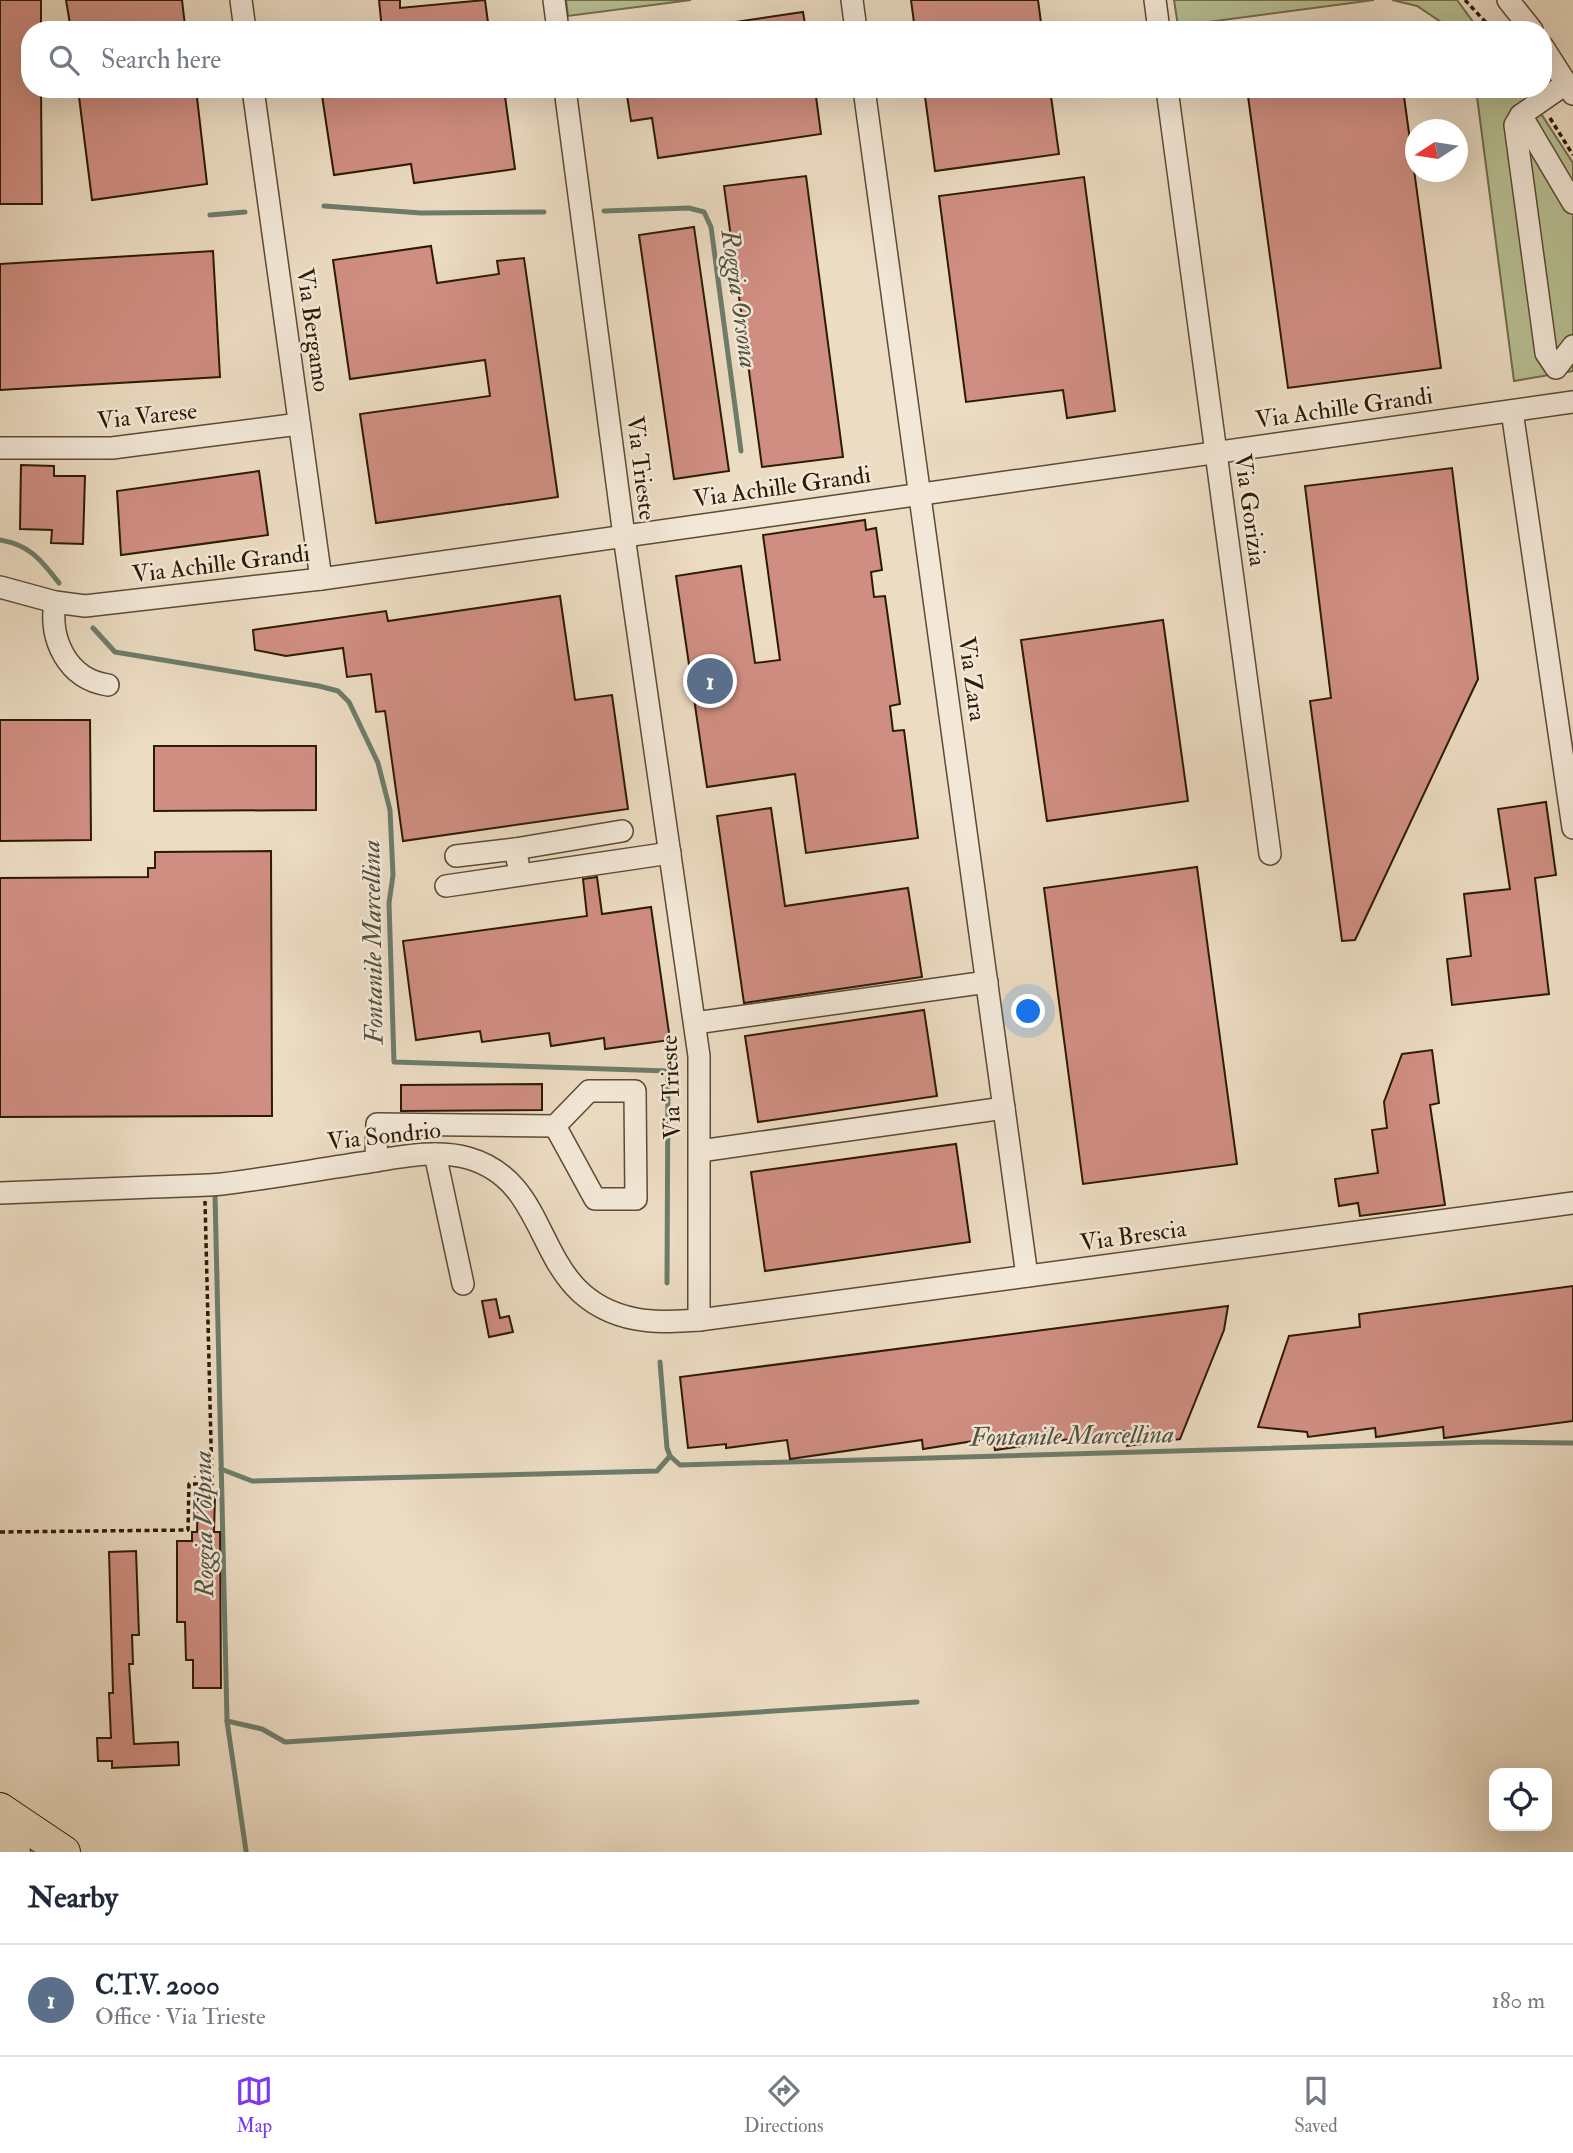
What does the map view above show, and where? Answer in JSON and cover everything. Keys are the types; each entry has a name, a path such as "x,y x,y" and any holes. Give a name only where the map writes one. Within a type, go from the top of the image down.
{"highway":[{"path":"0,1809 64,1852"},
{"path":"0,1842 14,1852"}],"street":[{"path":"241,0 244,21"},
{"path":"554,0 557,21"},
{"path":"852,0 855,21"},
{"path":"1155,0 1158,21"},
{"path":"1508,0 1525,21"},
{"path":"1552,61 1570,88 1552,97"},
{"name":"Via Bergamo","path":"254,98 321,579"},
{"name":"Via Trieste","path":"566,98 624,536 699,1056 699,1320"},
{"name":"Via Zara","path":"865,98 1027,1276"},
{"name":"Via Gorizia","path":"1168,98 1270,854"},
{"path":"1549,98 1521,115 1515,125 1546,353 1556,368 1567,403"},
{"path":"1521,115 1573,203"},
{"path":"1518,147 1541,150"},
{"path":"1556,368 1573,346"},
{"name":"Via Achille Grandi","path":"0,587 55,602 85,606 321,579 1567,403"},
{"path":"1511,411 1573,828"},
{"name":"Via Varese","path":"0,448 112,449 299,424"},
{"path":"55,602 53,627 62,653 80,674 108,685"},
{"path":"456,856 622,831"},
{"path":"515,849 520,875"},
{"path":"446,886 670,853"},
{"path":"695,1023 987,982"},
{"path":"376,1161 377,1124 555,1126 589,1091 635,1091 636,1199 595,1199 555,1126"},
{"path":"699,1151 1004,1108"},
{"path":"435,1154 463,1284"},
{"name":"Via Sondrio","path":"0,1193 204,1185 435,1154 475,1160 511,1182 526,1201 562,1273 598,1305 643,1320 699,1320"},
{"name":"Via Brescia","path":"699,1320 1573,1203"}],"path":[{"path":"1465,0 1485,21"},
{"path":"1541,102 1573,155"},
{"path":"0,1532 188,1530 189,1484 212,1484 204,1185"}],"green space":[{"path":"566,0 691,0 568,16"},
{"path":"1174,0 1374,0 1216,21 1177,21"},
{"path":"1392,0 1457,0 1472,21 1440,21 1417,6"},
{"path":"1477,98 1531,98 1573,163 1573,371 1514,381"}],"building":[{"path":"0,0 41,0 41,21 21,21 21,98 41,98 42,204 0,204"},
{"path":"66,0 182,0 184,21 70,21"},
{"path":"379,0 400,0 400,8 485,0 488,21 381,21"},
{"path":"911,0 1038,0 1041,21 914,21"},
{"path":"803,12 804,21 742,21"},
{"path":"79,98 197,98 207,184 92,200"},
{"path":"322,98 505,98 515,169 414,183 411,164 334,175"},
{"path":"627,98 816,98 821,134 658,158 652,118 631,121"},
{"path":"925,98 1051,98 1059,154 935,171"},
{"path":"1248,98 1404,98 1407,119 1405,182 1416,182 1441,368 1288,388"},
{"path":"806,176 843,457 762,467 724,186"},
{"path":"1084,177 1115,411 1067,418 1063,390 966,402 939,196"},
{"path":"694,227 729,471 674,479 639,235"},
{"path":"431,246 437,283 499,274 497,261 524,258 558,497 376,523 360,414 490,396 485,360 350,379 333,260"},
{"path":"213,251 220,377 0,390 0,264"},
{"path":"21,465 54,466 54,476 85,476 83,544 51,543 52,530 20,529"},
{"path":"1452,468 1478,679 1355,940 1342,941 1310,701 1331,698 1305,486"},
{"path":"259,471 268,535 121,555 117,491"},
{"path":"865,520 866,530 876,528 882,570 871,572 874,597 885,596 900,704 890,706 893,731 904,730 918,838 806,853 795,774 707,787 676,576 741,566 755,663 780,660 763,535"},
{"path":"560,596 575,700 612,695 628,809 403,841 385,711 376,712 371,674 347,677 343,648 286,656 255,650 253,630 386,611 388,621"},
{"path":"1163,620 1188,801 1047,821 1021,640"},
{"path":"0,720 90,720 91,840 0,841"},
{"path":"154,746 316,746 316,810 154,811"},
{"path":"1546,802 1556,875 1535,878 1549,994 1452,1005 1447,959 1471,956 1464,894 1510,889 1498,809"},
{"path":"771,808 785,906 908,888 922,977 744,1003 717,816"},
{"path":"271,851 272,1116 0,1117 0,878 148,877 148,868 155,868 155,852"},
{"path":"1197,867 1237,1164 1083,1184 1044,888"},
{"path":"597,877 602,914 651,907 670,1040 605,1049 604,1038 551,1046 549,1033 482,1042 480,1031 416,1040 403,941 587,916 583,879"},
{"path":"924,1010 937,1096 758,1122 745,1036"},
{"path":"1432,1050 1439,1103 1430,1105 1445,1205 1360,1216 1358,1203 1339,1206 1335,1179 1378,1173 1372,1130 1387,1128 1384,1102 1402,1054"},
{"path":"542,1084 542,1110 401,1111 401,1085"},
{"path":"956,1144 970,1242 765,1271 751,1172"},
{"path":"1573,1286 1573,1421 1444,1438 1443,1427 1376,1437 1375,1428 1308,1437 1307,1432 1258,1427 1289,1336 1360,1327 1359,1314"},
{"path":"496,1299 500,1318 509,1316 513,1332 489,1337 482,1301"},
{"path":"1228,1306 1224,1330 1180,1439 1127,1446 1125,1431 995,1450 993,1438 923,1449 922,1440 790,1459 787,1440 726,1448 726,1444 688,1448 680,1377"},
{"path":"198,1496 215,1497 214,1532 220,1532 221,1688 193,1688 193,1660 186,1660 185,1622 177,1622 177,1541 192,1541 192,1532 197,1532"},
{"path":"136,1551 139,1635 132,1635 133,1664 129,1664 134,1744 178,1742 179,1765 112,1768 112,1761 98,1761 97,1738 111,1738 109,1693 113,1693 109,1552"}],"waterway":[{"name":"Roggia Orsona","path":"324,206 421,213 544,212"},
{"name":"Roggia Orsona","path":"604,211 689,208 704,212 711,227 741,451"},
{"name":"Roggia Orsona","path":"210,215 245,212"},
{"name":"Fontanile Marcellina","path":"0,540 10,542 34,555 59,583"},
{"name":"Fontanile Marcellina","path":"93,628 115,652 319,686 338,691 349,702 378,763 390,810 393,875 389,903 394,1062 668,1071 667,1283"},
{"name":"Roggia Volpina","path":"215,1194 227,1721 246,1851"},
{"name":"Fontanile Marcellina","path":"660,1362 667,1448 670,1456 680,1465 1488,1442 1573,1443"},
{"path":"221,1469 252,1481 657,1471 670,1456"},
{"path":"227,1721 262,1729 285,1742 917,1702"}],"place":[{"name":"C.T.V. 2000","path":"710,681"}]}
